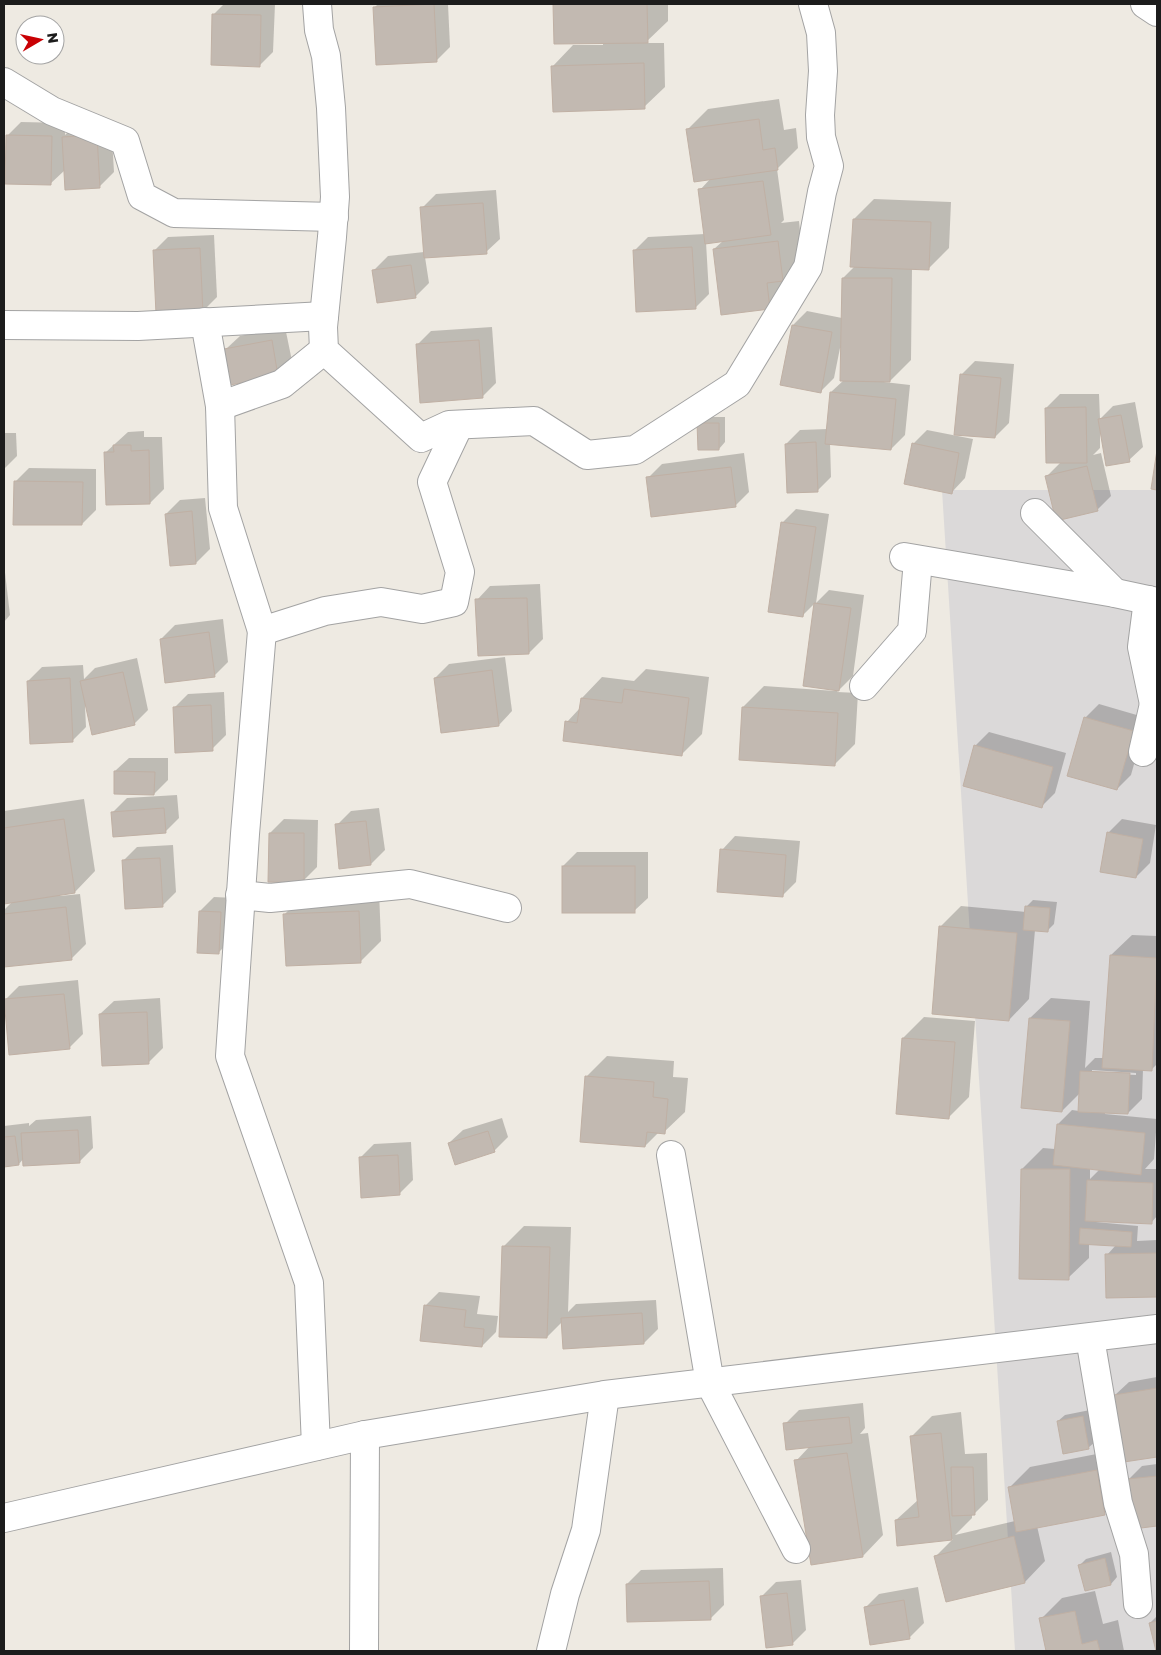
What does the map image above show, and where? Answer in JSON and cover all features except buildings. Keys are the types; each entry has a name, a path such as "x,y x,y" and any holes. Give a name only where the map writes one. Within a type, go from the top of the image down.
{"street":[{"path":"317,4 318,30 326,56 331,108 335,197 324,316 324,350 421,438 449,425 534,421 587,455 635,450 737,384 808,267 822,192 829,166 821,137 820,115 823,71 821,33 813,4"},
{"path":"1145,4 1157,12"},
{"path":"4,82 52,111 125,141 142,196 174,213 334,217"},
{"path":"4,326 138,326 324,316"},
{"path":"205,322 220,406 222,508 262,631 240,895 230,1056 309,1283 316,1446"},
{"path":"220,406 282,384 324,350"},
{"path":"262,631 325,611 381,602 422,609 454,602 460,572 432,482 459,425"},
{"path":"1035,513 1115,593"},
{"path":"864,686 912,631 911,558 1152,601 1142,647 1156,703 1143,752"},
{"path":"240,895 270,898 410,884 507,908"},
{"path":"671,1155 710,1383 796,1549"},
{"path":"4,1518 366,1435 605,1395 1157,1329"},
{"path":"1090,1338 1118,1503 1134,1554 1138,1604"},
{"path":"551,1651 565,1594 586,1530 605,1395"},
{"path":"364,1651 366,1435"}],"shaded area":[{"path":"942,490 1157,490 1157,1651 1015,1651"}]}
